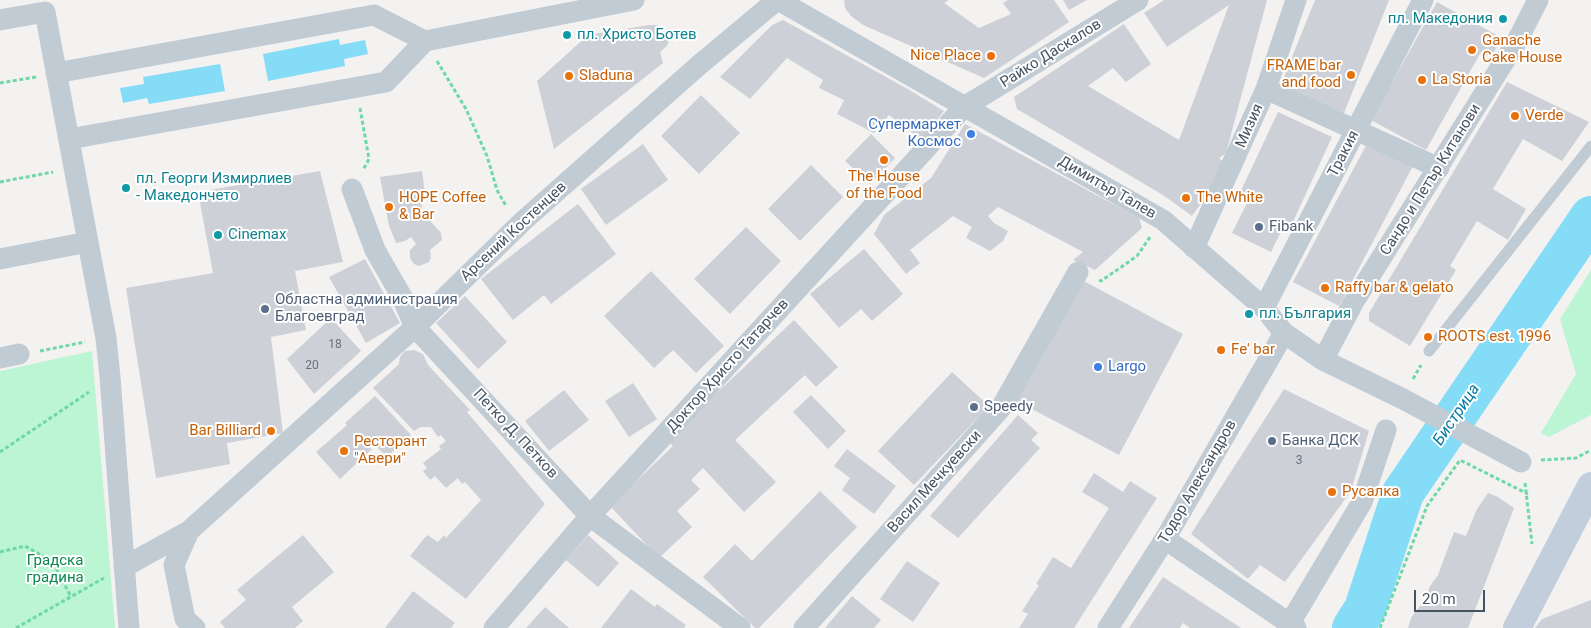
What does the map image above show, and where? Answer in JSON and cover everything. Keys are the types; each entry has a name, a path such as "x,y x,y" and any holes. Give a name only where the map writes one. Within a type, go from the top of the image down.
{"street":[{"path":"69,140 386,82 426,41 545,9 634,0"},
{"name":"Арсений Костенцев","path":"189,531 416,327 522,222 698,66 778,0"},
{"name":"Димитър Талев","path":"778,0 1163,220 1264,308 1284,333 1322,360 1521,462"},
{"name":"Райко Даскалов","path":"964,107 1138,0"},
{"name":"Мизия","path":"1194,248 1266,89 1296,0"},
{"name":"Тракия","path":"1264,308 1423,0"},
{"name":"Сандо и Петър Китанови","path":"1322,360 1354,303 1517,41 1538,0"},
{"path":"0,20 45,12 106,338 129,628"},
{"path":"56,73 374,14 426,41"},
{"path":"1266,89 1439,168"},
{"name":"Доктор Христо Татарчев","path":"494,628 590,516 964,107"},
{"name":"Петко Д. Петков","path":"352,189 375,250 402,297 416,327 590,516 740,628"},
{"path":"0,259 88,242"},
{"name":"Васил Мечкуевски","path":"804,628 1001,408 1078,272"},
{"name":"Тодор Александров","path":"1108,628 1165,539 1284,333"},
{"path":"1165,539 1291,626 1362,502 1386,430"},
{"path":"1517,628 1591,486"},
{"path":"124,567 189,531"},
{"path":"189,531 174,565 185,619 195,628"}],"lane":[{"path":"1429,352 1591,146"}],"path":[{"path":"426,41 466,110 487,156 497,190 508,208 522,222"},
{"path":"0,84 30,78"},
{"path":"357,88 369,159"},
{"path":"0,182 47,173"},
{"path":"1078,272 1101,281 1137,256 1163,220"},
{"path":"10,356 106,338"},
{"path":"0,452 110,377"},
{"path":"1532,552 1528,494 1521,462 1576,458 1591,450"},
{"path":"1380,628 1427,506 1460,460 1528,494"},
{"path":"0,552 25,546 53,562 71,597"},
{"path":"16,628 124,567"}],"green space":[{"path":"1591,270 1591,415 1549,437 1541,433 1576,374 1560,319"},
{"name":"Градска градина","path":"92,351 115,628 0,628 0,371"}],"water":[{"path":"339,39 340,45 365,40 368,54 344,59 345,66 268,81 263,54"},
{"path":"220,64 225,91 149,104 147,98 123,103 120,88 144,84 143,77"}],"building":[{"path":"844,0 949,0 944,3 979,28 1011,14 1003,3 1008,0 1054,0 1069,22 984,78 863,25 851,16 845,8"},
{"path":"1063,0 1087,0 1069,10"},
{"path":"1164,0 1267,0 1226,153 1219,158 1228,166 1192,216 1163,195 1017,109 1014,97 1124,24 1151,64 1126,82 1113,68 1088,86 1179,140 1229,5 1167,47 1144,13"},
{"path":"1315,0 1389,0 1344,113 1280,87"},
{"path":"1437,2 1502,38 1491,57 1481,52 1426,150 1371,120"},
{"path":"783,20 944,111 922,140 889,115 874,133 837,114 844,100 819,88 823,80 787,58 750,99 720,77 772,25"},
{"path":"649,25 660,26 667,34 669,40 667,46 660,52 663,63 554,149 537,81 588,35"},
{"path":"1507,82 1589,122 1562,161 1523,139 1493,189 1526,209 1508,240 1477,221 1450,266 1456,270 1410,346 1369,321 1369,313"},
{"path":"701,95 740,133 699,174 661,136"},
{"path":"1278,112 1332,137 1292,224 1286,221 1271,252 1232,233 1247,203 1237,199"},
{"path":"965,124 1139,218 1142,228 1095,270 1073,260 1083,252 998,207 988,216 994,223 1008,231 1003,241 990,251 966,238 972,227 953,216 910,250 920,263 906,274 874,234 884,215 931,178"},
{"path":"871,134 895,158 870,184 845,161"},
{"path":"1369,140 1414,164 1339,306 1293,282"},
{"path":"643,144 668,180 606,225 581,189"},
{"path":"811,165 843,197 800,241 768,209"},
{"path":"320,171 343,262 295,271 306,330 271,337 283,433 227,443 230,464 156,478 126,288 213,273 198,192"},
{"path":"422,171 425,194 420,195 423,213 441,233 442,240 430,250 431,257 429,262 419,266 414,264 410,258 410,250 416,244 411,237 396,243 389,226 380,177"},
{"path":"578,204 616,254 551,304 544,295 513,320 481,279"},
{"path":"746,227 781,261 730,314 694,279"},
{"path":"864,249 903,294 872,321 861,309 839,328 810,294"},
{"path":"365,259 400,323 366,343 329,277"},
{"path":"651,271 724,346 696,373 673,350 654,368 604,316"},
{"name":"Largo","path":"1078,278 1183,334 1119,455 1013,399"},
{"path":"465,296 507,342 478,369 436,323"},
{"path":"331,318 361,351 314,394 287,359"},
{"path":"794,320 838,367 816,387 805,375 735,440 776,482 744,512 703,468 691,480 700,489 677,511 692,527 659,558 610,506 673,446 667,440"},
{"path":"414,350 423,354 428,365 470,410 467,412 545,504 466,599 410,556 427,535 438,542 444,535 446,538 481,500 465,482 462,484 458,478 446,488 435,476 430,480 423,471 427,468 423,463 441,449 439,446 446,441 441,435 438,437 431,427 421,427 414,431 373,388 399,364 400,357 405,351"},
{"path":"952,372 989,406 914,485 878,451"},
{"path":"633,383 657,419 629,437 605,401"},
{"path":"1284,389 1369,431 1351,491 1285,582 1260,565 1248,579 1191,534"},
{"path":"564,390 589,420 549,451 525,421"},
{"path":"811,395 846,431 828,449 793,412"},
{"path":"375,396 411,435 387,457 374,444 370,448 372,449 340,479 316,452 347,425 345,423"},
{"path":"1018,415 1038,433 1031,440 1040,448 958,538 930,516"},
{"path":"847,449 896,486 874,514 842,490 850,478 834,466"},
{"path":"1094,473 1123,492 1130,481 1157,498 1074,628 1019,628 1028,614 1022,611 1039,585 1036,584 1053,557 1071,568 1109,508 1082,492"},
{"path":"820,491 857,527 759,628 755,628 703,577 735,544 752,561"},
{"path":"1488,493 1498,497 1514,508 1468,628 1408,628 1411,618 1425,599 1430,586 1438,575 1454,532 1466,536 1477,509"},
{"path":"303,535 334,572 292,607 303,621 295,628 225,628 220,622 246,600 237,590"},
{"path":"588,535 619,563 598,587 566,560"},
{"path":"907,561 940,583 913,622 880,599"},
{"path":"1163,577 1241,628 1190,628 1183,623 1180,628 1129,628"},
{"path":"631,589 655,607 657,604 686,625 684,628 601,628"},
{"path":"413,591 455,623 451,628 385,628"},
{"path":"852,596 881,620 874,628 825,628"},
{"path":"1591,600 1591,628 1535,628 1542,619"},
{"path":"545,607 569,628 526,628"}],"waterway":[{"name":"Бистрица","path":"1353,628 1365,609 1403,493 1591,217"}],"place":[{"name":"пл. Македония","path":"1503,19"},
{"name":"пл. Христо Ботев","path":"567,35"},
{"name":"Ganache Cake House","path":"1472,50"},
{"name":"Nice Place","path":"991,56"},
{"name":"FRAME bar and food","path":"1351,75"},
{"name":"Sladuna","path":"569,76"},
{"name":"La Storia","path":"1422,80"},
{"name":"Verde","path":"1515,116"},
{"name":"Супермаркет Космос","path":"971,134"},
{"name":"The House of the Food","path":"884,160"},
{"name":"пл. Георги Измирлиев - Македончето","path":"126,188"},
{"name":"The White","path":"1186,198"},
{"name":"HOPE Coffee & Bar","path":"389,207"},
{"name":"Fibank","path":"1259,227"},
{"name":"Cinemax","path":"218,235"},
{"name":"Raffy bar & gelato","path":"1325,288"},
{"name":"Областна администрация Благоевград","path":"265,309"},
{"name":"пл. България","path":"1249,314"},
{"name":"ROOTS est. 1996","path":"1428,337"},
{"name":"Fe' bar","path":"1221,350"},
{"name":"Largo","path":"1098,367"},
{"name":"Speedy","path":"974,407"},
{"name":"Bar Billiard","path":"271,431"},
{"name":"Банка ДСК","path":"1272,441"},
{"name":"Ресторант \"Авери\"","path":"344,451"},
{"name":"Русалка","path":"1332,492"}]}
